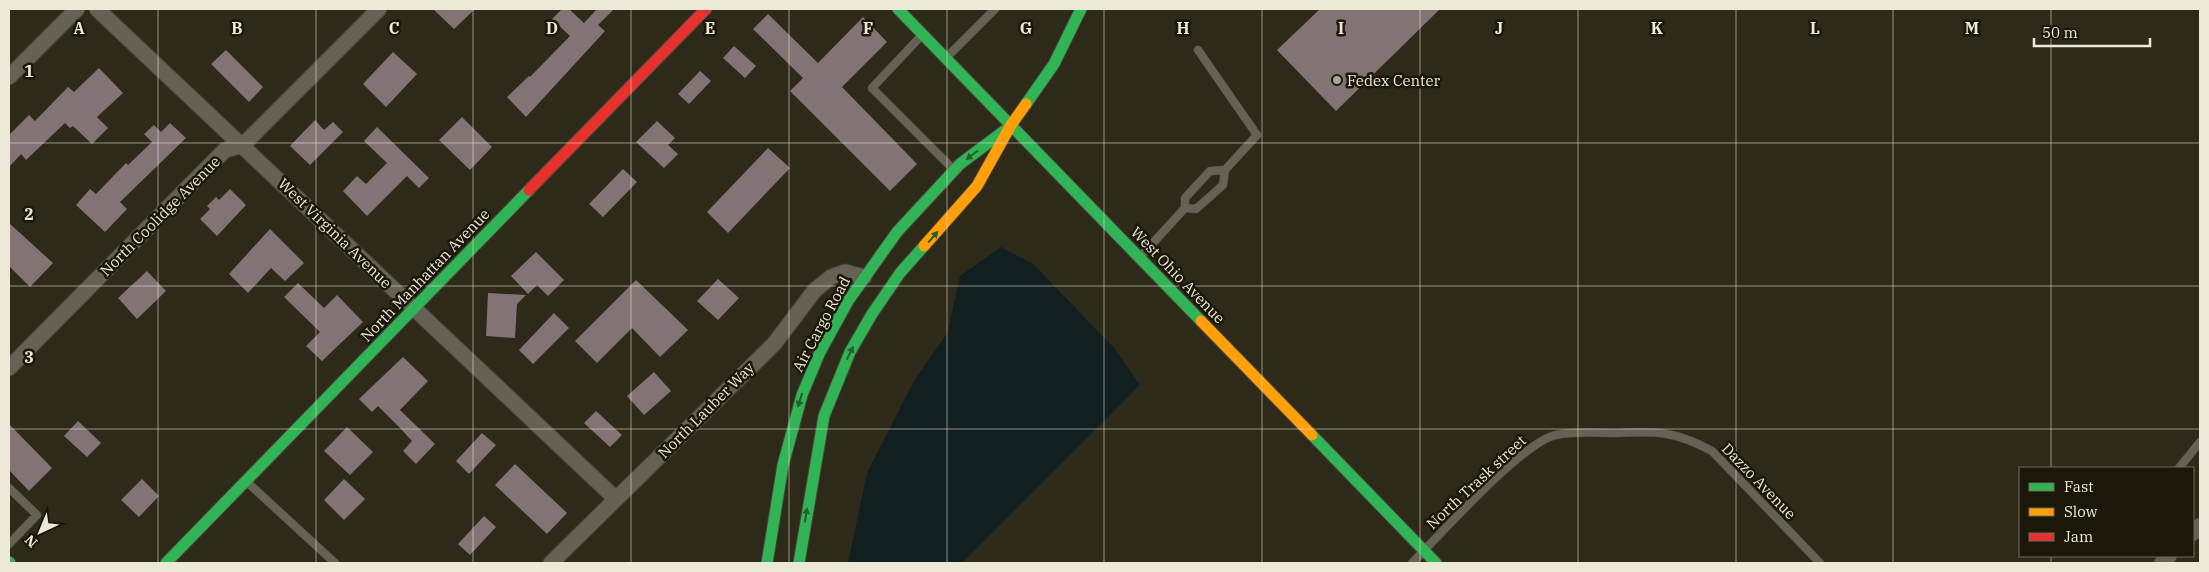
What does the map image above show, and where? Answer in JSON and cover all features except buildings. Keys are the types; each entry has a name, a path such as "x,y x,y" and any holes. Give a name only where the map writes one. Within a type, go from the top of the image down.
{"street":[{"path":"9,77 77,9"},
{"name":"West Virginia Avenue","path":"97,9 616,499"},
{"name":"North Coolidge Avenue","path":"9,368 225,150 243,145 379,9"},
{"name":"North Manhattan Avenue","path":"166,563 706,9"},
{"name":"West Ohio Avenue","path":"898,9 1436,563"},
{"name":"Air Cargo Road","path":"799,563 824,416 850,352 872,314 900,274 977,186 1011,125 1054,64 1081,9"},
{"name":"Air Cargo Road","path":"767,563 783,465 802,395 820,352 848,301 897,232 954,170 1011,125"},
{"name":"North Lauber Way","path":"551,563 774,344 815,290 831,277 845,272 864,277"}],"lane":[{"path":"946,58 996,9"},
{"path":"923,35 872,88 954,170"},
{"path":"1185,208 1196,209 1223,184 1225,170 1257,135 1198,50"},
{"path":"1140,258 1185,208 1185,198 1210,171 1225,170"},
{"name":"North Trask street","path":"1412,563 1533,445 1556,435 1668,432"},
{"name":"Dazzo Avenue","path":"1668,432 1690,439 1712,451 1820,563"},
{"path":"2180,467 2200,442"},
{"path":"246,481 335,563"},
{"path":"9,488 37,516 9,544"}],"shaded area":[{"path":"1001,247 1033,264 1115,349 1140,385 962,563 848,563 867,473 914,381 948,332 960,276"}],"traffic: fast":[{"path":"898,9 1201,321"},
{"path":"1026,104 1054,64 1081,9"},
{"path":"767,563 783,465 802,395 820,352 848,301 897,232 960,164 1004,131"},
{"path":"166,563 529,190"},
{"path":"799,563 824,416 850,352 872,314 900,273 924,246"},
{"path":"1312,435 1436,563"}],"traffic: slow":[{"path":"924,246 977,186 1011,125 1026,104"},
{"path":"1201,321 1312,435"}],"traffic: jam":[{"path":"529,190 706,9"}],"place":[{"name":"Fedex Center","path":"1337,80"}]}
